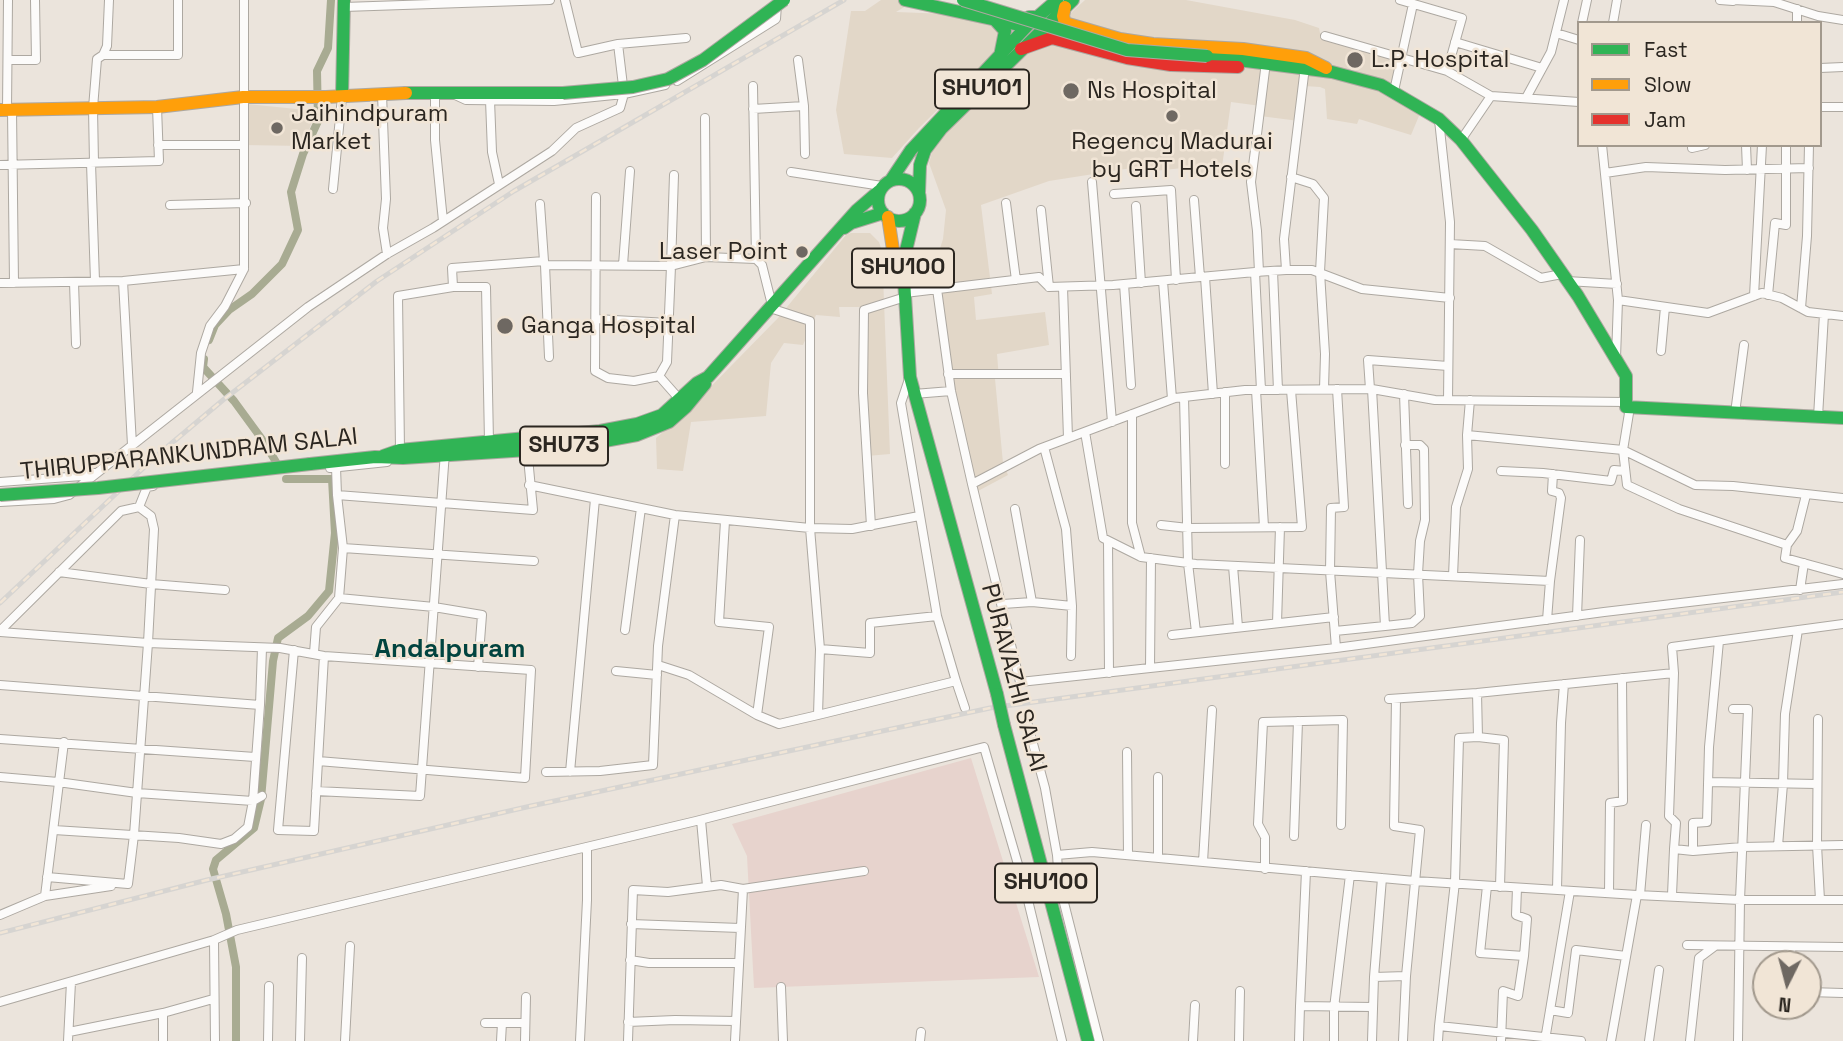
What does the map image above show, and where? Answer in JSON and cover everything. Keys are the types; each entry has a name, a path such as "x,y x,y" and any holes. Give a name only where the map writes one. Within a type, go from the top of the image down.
{"street":[{"path":"8,0 6,110 13,164 15,283"},
{"path":"8,60 36,60 35,0"},
{"path":"95,281 93,108 97,60 107,46 109,0"},
{"path":"103,55 178,55 178,0"},
{"path":"197,392 201,353 210,326 226,305 244,269 244,0"},
{"path":"332,189 342,97 344,3 550,0"},
{"path":"565,0 578,53 618,44 686,38"},
{"path":"441,92 466,100 554,101 652,90 678,80 776,19 778,6 775,0"},
{"path":"6,110 157,107 243,97 342,97 441,92 564,93 633,87 668,79 703,61 784,0"},
{"path":"905,0 1019,24 1029,17 1059,21 1120,39 1153,44 1243,49 1306,58 1332,72"},
{"path":"963,0 1127,50 1207,56 1332,72 1381,85 1439,120 1461,140 1532,230 1626,376 1628,405 1623,450 1627,485 1679,509 1787,545"},
{"path":"1400,0 1462,18 1447,71"},
{"path":"1526,98 1551,52 1564,0"},
{"path":"1582,21 1587,0"},
{"path":"1613,21 1617,0"},
{"path":"1720,0 1774,2 1818,16 1843,20"},
{"name":"THIRUPPARANKUNDRAM SALAI","path":"0,495 98,488 401,454 527,444 599,442 636,435 668,422 683,403 703,388 708,377 857,210 884,186 911,150 1035,18 1065,2"},
{"name":"THIRUPPARANKUNDRAM SALAI","path":"919,193 920,165 925,150 941,129 1021,49 1059,21 1065,2"},
{"path":"1394,91 1413,4"},
{"path":"1797,9 1797,21"},
{"path":"995,20 1005,31 1000,57"},
{"path":"1556,33 1577,39"},
{"path":"1325,36 1447,71 1491,96 1577,102"},
{"path":"1021,49 1052,38 1127,58 1171,65 1304,75 1332,72"},
{"path":"1455,42 1542,68"},
{"path":"0,502 54,499 69,495 308,307 552,151 576,128 620,108 624,94 618,44"},
{"path":"798,60 804,106 805,154"},
{"path":"1822,68 1843,67"},
{"path":"1264,527 1257,231 1251,182 1265,70"},
{"path":"1286,270 1284,239 1304,75"},
{"path":"753,86 756,260"},
{"path":"441,92 435,140 443,222"},
{"path":"382,94 386,199 383,228 387,254"},
{"path":"1461,140 1491,96"},
{"path":"490,100 492,152 499,184"},
{"path":"753,108 804,106"},
{"path":"0,165 159,161 157,107"},
{"path":"1822,107 1843,107"},
{"path":"705,118 706,257"},
{"path":"1439,120 1450,222 1448,400"},
{"path":"158,145 243,145"},
{"path":"1602,147 1618,300 1615,362"},
{"path":"1746,147 1746,170"},
{"path":"1754,296 1762,147"},
{"path":"1768,295 1775,223 1786,225 1786,147"},
{"path":"1801,308 1807,236 1809,147"},
{"path":"1605,173 1646,167 1746,170 1809,168"},
{"path":"623,265 630,171"},
{"path":"791,172 884,186 904,179 916,187 919,193"},
{"path":"596,197 595,371 608,378 634,381 659,376 667,362 674,175"},
{"path":"1291,177 1313,184 1324,198 1320,272 1325,354 1324,389"},
{"path":"1092,182 1112,422"},
{"path":"884,186 878,203 885,215 899,220 915,213"},
{"path":"1114,194 1171,190 1176,279"},
{"name":"SHU101","path":"915,213 919,206 919,193"},
{"path":"1194,200 1213,394"},
{"path":"170,205 246,203"},
{"path":"1006,203 1016,280"},
{"path":"540,204 549,357"},
{"path":"1136,206 1141,283"},
{"path":"1041,210 1049,287"},
{"name":"PURAVAZHI SALAI","path":"902,296 903,263 915,213"},
{"name":"THIRUPPARANKUNDRAM SALAI","path":"841,230 851,223 885,215"},
{"name":"PURAVAZHI SALAI","path":"885,215 894,243 914,394 997,694 1088,1041"},
{"path":"1450,244 1485,246 1541,278 1617,284"},
{"path":"453,287 452,268 545,263 671,266 706,257 756,260 762,265 771,307 810,321 810,528 820,649 818,715"},
{"path":"0,284 123,281 244,269"},
{"path":"871,526 863,393 864,310 902,296 937,289 1038,277 1049,287 1100,286 1286,270 1320,272 1362,289 1450,298"},
{"path":"1273,271 1278,390"},
{"path":"123,281 132,445"},
{"path":"1163,281 1177,398 1185,408 1188,563 1196,632"},
{"path":"74,282 76,344"},
{"path":"1124,284 1131,385"},
{"path":"139,507 147,487 398,461 401,454 398,296 453,287 486,287 489,442"},
{"path":"1063,287 1068,438"},
{"path":"937,289 951,391 1020,682 1336,648 1843,584"},
{"path":"1618,300 1708,313 1762,293 1782,298 1808,312 1843,316"},
{"path":"1661,351 1665,307"},
{"path":"1818,417 1824,314"},
{"path":"596,319 669,323"},
{"path":"1735,413 1744,345"},
{"path":"1385,626 1368,360 1448,366"},
{"path":"948,374 1066,374"},
{"path":"659,376 683,403"},
{"path":"910,377 901,403 919,516 937,616 965,708"},
{"path":"1336,648 1330,571 1331,508 1344,507 1337,389"},
{"path":"972,484 1007,463 1132,414 1177,398 1224,392 1371,389 1448,400 1628,405 1843,418"},
{"path":"1161,525 1188,528 1302,527 1291,390"},
{"path":"914,394 951,391"},
{"path":"1224,392 1225,464"},
{"path":"1404,394 1408,504"},
{"path":"1453,576 1456,507 1468,469 1470,400"},
{"path":"1132,414 1132,523 1141,557"},
{"path":"1085,432 1103,538 1141,557 1233,566 1550,581"},
{"path":"1467,435 1623,450 1695,485 1733,486 1843,498"},
{"name":"THIRUPPARANKUNDRAM SALAI","path":"445,451 489,442 527,444"},
{"path":"337,495 533,510 527,444"},
{"path":"1335,631 1412,623 1420,616 1420,541 1425,520 1424,449 1420,445 1405,445"},
{"path":"1044,447 1066,528 1072,606 1070,656"},
{"path":"316,791 420,796 445,451"},
{"path":"314,653 316,627 340,598 343,548 336,467"},
{"path":"1501,471 1611,481 1614,470 1625,471"},
{"path":"0,482 82,477 101,471"},
{"path":"1547,620 1561,498 1559,493 1552,491 1553,474"},
{"path":"529,485 675,515 810,528 852,529 919,516"},
{"path":"1806,495 1797,531 1787,545 1785,558 1843,574"},
{"path":"570,772 595,499"},
{"path":"0,632 121,511 139,507 151,516 154,529 148,643 128,884"},
{"path":"625,629 641,508"},
{"path":"1015,509 1032,602"},
{"path":"546,772 600,771 653,765 657,675 675,515"},
{"path":"725,521 719,622 769,627 757,715"},
{"path":"1277,623 1280,527"},
{"path":"1577,616 1580,540"},
{"path":"1108,541 1108,673"},
{"path":"343,548 534,561"},
{"path":"1150,668 1151,558"},
{"path":"1800,589 1804,563"},
{"path":"1233,566 1238,627"},
{"path":"59,572 225,590"},
{"path":"340,598 434,607 482,615 478,667"},
{"path":"1003,604 1032,602 1072,606"},
{"path":"820,649 870,653 870,623 937,616"},
{"path":"1172,635 1334,617"},
{"path":"1672,895 1676,823 1669,816 1674,673 1672,647 1843,624"},
{"path":"1778,846 1785,714 1798,630"},
{"path":"0,632 148,643 280,648 324,656 531,670 526,778 317,761"},
{"path":"1693,851 1693,823 1707,822 1709,747 1719,641"},
{"path":"54,830 221,844 234,839 248,827 253,801 266,648"},
{"path":"294,650 278,830 314,831 324,656"},
{"path":"658,665 689,675 757,715 779,724 956,681"},
{"path":"616,671 657,675"},
{"path":"1402,1041 1420,830 1394,826 1392,699 1674,673"},
{"path":"1609,892 1610,803 1623,801 1622,678"},
{"path":"1557,889 1560,723 1564,684"},
{"path":"0,685 260,705"},
{"path":"1477,693 1478,737"},
{"path":"1733,709 1748,709 1740,900 1738,1041"},
{"path":"1203,862 1212,710"},
{"path":"1818,719 1817,845 1820,900"},
{"path":"1265,869 1265,837 1258,824 1263,722 1343,720 1341,825"},
{"path":"1294,836 1298,721"},
{"path":"1028,725 1045,788 1057,855 1059,883 1099,1041"},
{"path":"1438,1041 1455,882 1459,738 1504,740 1500,887"},
{"path":"0,739 256,757"},
{"path":"45,896 64,742"},
{"path":"0,1002 214,940 237,930 587,848 984,747 1026,892 1062,1041"},
{"path":"1127,752 1128,856"},
{"path":"0,777 137,793 253,801 262,796"},
{"path":"1158,778 1158,858"},
{"path":"1708,782 1817,784"},
{"path":"701,820 706,886"},
{"path":"1611,1041 1638,895 1646,825"},
{"path":"1674,849 1693,851 1843,845"},
{"path":"580,1041 587,848"},
{"path":"1057,855 1091,852 1415,881 1638,895 1740,900 1843,900"},
{"path":"628,1041 633,890 668,892 722,885 743,889 864,871"},
{"path":"1299,1041 1306,871"},
{"path":"1334,1041 1334,1008 1350,875"},
{"path":"47,877 128,884"},
{"path":"1372,1041 1382,878"},
{"path":"0,915 45,896 128,884"},
{"path":"1487,886 1480,953 1524,956"},
{"path":"1501,1037 1503,990 1518,996 1524,956 1527,919 1516,915 1517,888"},
{"path":"735,1041 743,889"},
{"path":"1545,1039 1570,891"},
{"path":"631,924 740,928"},
{"path":"214,940 215,1041"},
{"path":"1687,944 1843,947"},
{"path":"345,1041 351,946"},
{"path":"1690,1041 1699,958 1716,946"},
{"path":"1550,1010 1568,1013 1576,950 1626,956"},
{"path":"300,1041 302,958"},
{"path":"630,960 649,963 739,963"},
{"path":"1649,1041 1659,970"},
{"path":"1374,977 1406,976"},
{"path":"71,982 69,1037 214,999"},
{"path":"268,1041 269,986"},
{"path":"781,987 783,1041"},
{"path":"1239,1041 1240,991"},
{"path":"1822,992 1843,993"},
{"path":"525,1041 526,997"},
{"path":"1193,1041 1195,1006"},
{"path":"1300,1006 1373,1007"},
{"path":"163,1013 163,1041"},
{"path":"628,1022 736,1021"},
{"path":"485,1023 525,1023"},
{"path":"501,1041 502,1023"},
{"path":"1439,1026 1501,1037 1581,1041"}],"shaded area":[{"path":"881,0 916,0 896,12 949,14 997,28 1003,34 999,49 892,158 844,154 836,110 851,11 865,11"},
{"path":"1085,0 1186,0 1295,20 1319,28 1320,33 1404,60 1396,87 1424,104 1411,135 1359,119 1357,124 1327,119 1325,89 1320,87 1304,86 1299,121 1260,116 1261,106 1231,102 1221,174 1194,175 1193,167 1134,173 1132,168 1049,181 981,205 992,294 974,297 976,320 1045,312 1049,345 997,354 999,379 995,379 1003,463 1008,475 978,491 977,496 958,421 934,267 943,239 946,210 929,163 934,145 973,103"},
{"name":"Jaihindpuram Market","path":"247,104 316,111 303,146 243,145"},
{"path":"870,233 879,242 882,251 890,454 867,456 863,307 839,307 840,317 816,315 803,345 784,343 771,363 766,416 691,422 683,471 657,469 656,438 683,415 778,318 846,235"},
{"path":"971,758 1039,977 754,988 747,856 732,824"}],"waterway":[{"path":"209,340 215,325 229,310 252,294 282,264 298,230 291,192 303,154 318,121 317,71 328,48 331,0"},
{"path":"204,359 203,367 234,401 279,467"},
{"path":"236,1041 236,967 226,914 213,869 216,860 254,828 261,799 273,661 278,638 308,616 329,591 335,533 332,479 286,479"}],"railway":[{"path":"0,603 154,458 223,400 377,281 514,191 844,0"},
{"path":"0,933 207,880 531,806 990,708 1843,592"}],"traffic: fast":[{"path":"342,97 344,0"},
{"path":"563,93 633,87 668,79 703,60 784,0"},
{"path":"905,0 1019,25 1029,17 1034,17"},
{"path":"963,0 1127,50 1207,56"},
{"path":"891,180 911,150 1028,25 1057,0"},
{"path":"919,193 920,165 925,150 941,129 1073,0"},
{"path":"995,20 1005,31 1000,56"},
{"path":"1207,56 1332,72 1381,85 1439,119 1461,140 1532,230 1578,296 1626,376 1626,407 1843,418"},
{"path":"406,93 563,93"},
{"path":"899,179 914,185 920,200 914,215 899,221 884,215 878,200 884,185 899,179"},
{"path":"383,456 400,450 600,431 637,424 662,415 697,383 708,377 857,210 879,191"},
{"path":"844,228 851,223 883,213"},
{"path":"915,213 903,263 910,377 997,694"},
{"path":"310,464 375,457 403,458 528,450 637,435 669,422 705,384"},
{"path":"0,495 98,488 310,464"},
{"path":"997,694 1004,725"},
{"path":"1004,725 1088,1041"}],"traffic: slow":[{"path":"1065,7 1065,23 1120,39 1153,44 1243,49 1306,58 1326,68"},
{"path":"0,110 157,107 243,97 406,93"},
{"path":"888,217 897,276"}],"traffic: jam":[{"path":"1021,49 1052,38 1127,58 1171,65 1238,67"}],"place":[{"name":"L.P. Hospital","path":"1355,60"},
{"name":"Ns Hospital","path":"1071,91"},
{"name":"Regency Madurai by GRT Hotels","path":"1172,116"},
{"name":"Jaihindpuram Market","path":"277,128"},
{"name":"Laser Point","path":"802,252"},
{"name":"Ganga Hospital","path":"505,326"}],"district":[{"name":"Andalpuram","path":"450,650"}]}
